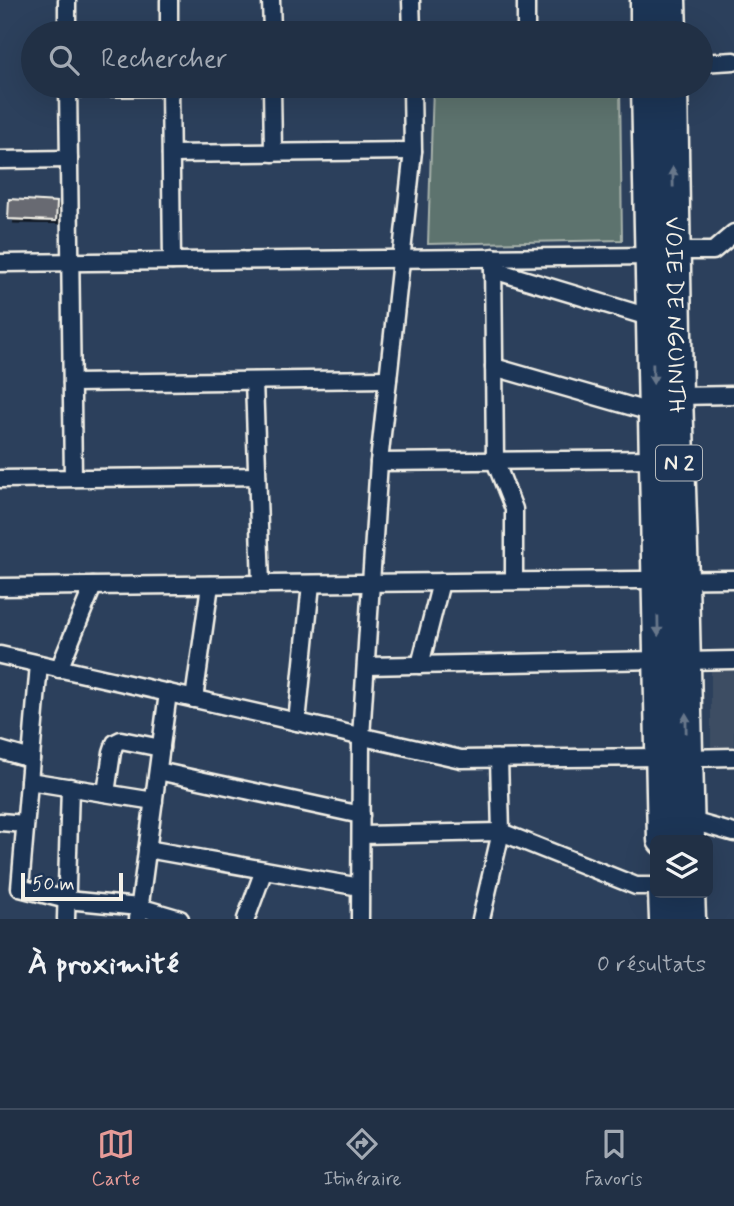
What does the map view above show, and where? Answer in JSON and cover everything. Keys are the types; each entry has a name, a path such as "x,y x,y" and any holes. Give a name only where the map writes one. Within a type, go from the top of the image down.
{"highway":[{"path":"646,0 646,21"},
{"path":"670,0 671,21"},
{"name":"VOIE DE NGUINTH","path":"648,98 663,253 652,318 665,405 655,459 670,580"},
{"name":"VOIE DE NGUINTH","path":"664,835 674,758 663,253 671,98"},
{"name":"VOIE DE NGUINTH","path":"674,758 688,830"},
{"path":"664,898 665,919"},
{"path":"690,898 690,919"}],"street":[{"path":"67,0 67,21"},
{"path":"169,0 169,21"},
{"path":"271,0 272,21"},
{"path":"411,0 412,21"},
{"path":"526,0 526,21"},
{"path":"713,62 734,61"},
{"path":"68,98 73,478"},
{"path":"170,98 172,261"},
{"path":"272,98 272,153"},
{"path":"360,919 361,737 379,462 413,151 412,98"},
{"path":"171,154 413,151"},
{"path":"0,160 69,159"},
{"path":"0,263 401,258 493,263 713,251 734,233"},
{"path":"493,263 652,318"},
{"path":"493,263 495,461 514,509 514,582"},
{"path":"494,367 665,405 734,395"},
{"path":"72,383 388,379"},
{"path":"254,381 261,584"},
{"path":"379,462 655,459"},
{"path":"0,479 257,476"},
{"path":"0,587 734,579"},
{"path":"420,665 442,582"},
{"path":"298,722 311,584"},
{"path":"194,699 209,585"},
{"path":"59,669 93,586"},
{"path":"0,655 461,759 734,757"},
{"path":"366,666 734,660"},
{"path":"39,664 20,888 67,900 180,919"},
{"path":"139,913 168,693"},
{"path":"106,793 111,752 115,743 121,740 161,748"},
{"path":"0,750 30,759"},
{"path":"481,919 501,832 499,759"},
{"path":"158,771 361,815"},
{"path":"29,781 154,801"},
{"path":"66,919 70,787"},
{"path":"0,822 25,824"},
{"path":"688,830 734,833"},
{"path":"361,835 501,832 636,886 650,886"},
{"path":"147,849 360,887"},
{"path":"246,919 264,870"}],"shaded area":[{"path":"711,669 734,669 734,751 711,752"}],"green space":[{"path":"433,98 620,98 622,240 428,244"}],"building":[{"path":"9,199 57,202 56,221 8,219"}]}
